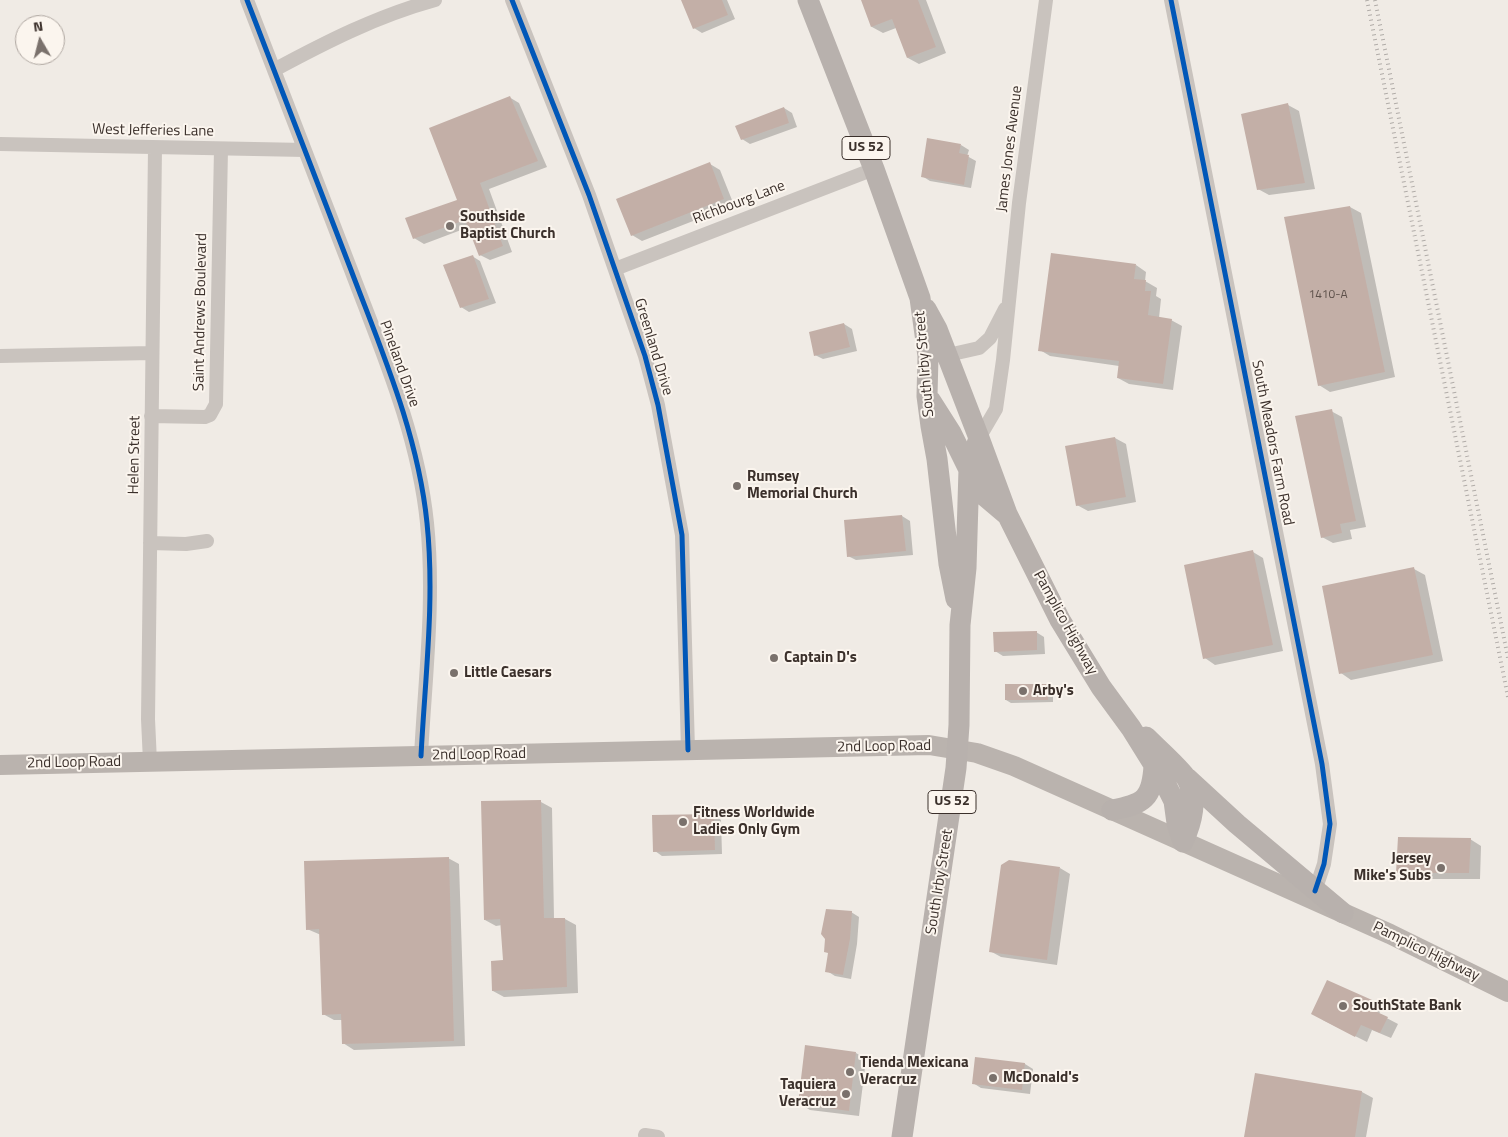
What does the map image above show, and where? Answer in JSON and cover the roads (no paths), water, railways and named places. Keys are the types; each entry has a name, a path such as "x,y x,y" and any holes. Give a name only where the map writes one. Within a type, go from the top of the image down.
{"main road":[{"name":"South Irby Street","path":"808,0 874,169 920,298 928,356 930,426 937,459 949,564 960,625"},
{"name":"Pamplico Highway","path":"920,298 937,328 948,355 1007,514 1060,620 1101,687 1131,728 1164,781 1174,801 1177,823 1183,842"},
{"name":"Pamplico Highway","path":"928,396 951,433 980,492 1007,514"},
{"name":"South Irby Street","path":"902,1137 958,749 960,625 966,568 969,469 980,438"},
{"name":"Pamplico Highway","path":"1131,728 1143,733 1215,805 1343,913"},
{"name":"2nd Loop Road","path":"0,765 929,745 958,749"},
{"name":"Pamplico Highway","path":"958,749 977,753 1014,766 1343,913 1508,992"},
{"path":"1112,810 1135,805 1146,797 1153,784 1154,766"},
{"path":"1183,842 1191,825 1193,811 1192,795 1187,778"}],"street":[{"name":"Pineland Drive","path":"247,0 385,359 414,449 427,523 430,605 430,639 421,756"},
{"path":"274,70 329,40 366,23 412,6 435,0"},
{"name":"Greenland Drive","path":"512,0 589,195 645,356 658,405 682,535 688,750"},
{"name":"James Jones Avenue","path":"980,438 996,410 1019,204 1046,0"},
{"name":"South Meadors Farm Road","path":"1171,0 1322,764 1330,824 1324,864 1315,891"},
{"name":"West Jefferies Lane","path":"0,144 305,150"},
{"name":"Helen Street","path":"150,762 148,710 155,148"},
{"name":"Saint Andrews Boulevard","path":"151,416 205,417 210,414 216,404 221,149"},
{"name":"Richbourg Lane","path":"615,269 874,169"},
{"name":"James Jones Avenue","path":"948,355 979,348 990,338 1009,302"},
{"path":"0,356 152,353"},
{"path":"150,543 186,544 207,541"}],"railway":[{"path":"1367,0 1508,697"},
{"path":"1375,0 1508,658"}],"place":[{"name":"Southside Baptist Church","path":"450,226"},
{"name":"Rumsey Memorial Church","path":"737,486"},
{"name":"Captain D's","path":"774,658"},
{"name":"Little Caesars","path":"454,673"},
{"name":"Arby's","path":"1023,691"},
{"name":"Fitness Worldwide Ladies Only Gym","path":"683,822"},
{"name":"Jersey Mike's Subs","path":"1441,868"},
{"name":"SouthState Bank","path":"1343,1006"},
{"name":"Tienda Mexicana Veracruz","path":"850,1072"},
{"name":"McDonald's","path":"993,1078"},
{"name":"Taquiera Veracruz","path":"846,1094"}]}
